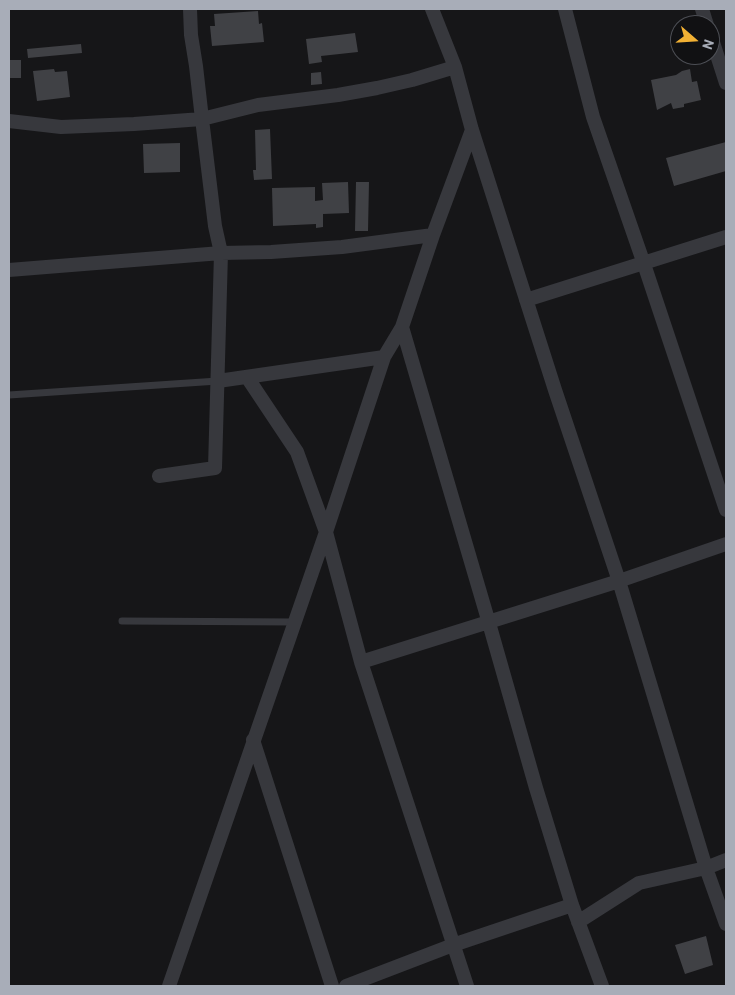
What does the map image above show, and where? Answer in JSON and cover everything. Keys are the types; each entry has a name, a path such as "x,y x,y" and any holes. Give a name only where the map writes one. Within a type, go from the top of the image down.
{"street":[{"path":"158,476 215,468 221,253 214,217 191,35 190,9"},
{"path":"432,9 455,67 472,130 619,581 706,868 726,924"},
{"path":"565,9 593,117 726,510"},
{"path":"720,64 726,83"},
{"path":"9,120 61,127 202,119 258,105 377,88 455,67"},
{"path":"169,986 326,532 384,357 402,327 433,235 472,130"},
{"path":"9,270 221,253 271,252 433,235"},
{"path":"526,300 726,237"},
{"path":"402,327 490,623 536,788 572,905 602,986"},
{"path":"218,381 384,357"},
{"path":"247,377 297,452 326,532 361,662 467,986"},
{"path":"361,662 490,623 726,544"},
{"path":"254,740 332,986"},
{"path":"578,922 639,883 706,868 726,860"},
{"path":"346,986 453,945 572,905"}],"lane":[{"path":"9,395 218,381"},
{"path":"122,621 295,622"}],"building":[{"path":"258,11 259,24 262,23 264,42 212,46 210,26 215,26 214,14"},
{"path":"355,33 358,52 321,56 322,62 309,64 306,39"},
{"path":"81,44 82,53 28,58 27,49"},
{"path":"9,60 21,60 21,78 9,78"},
{"path":"54,69 55,72 67,71 70,97 37,101 33,71"},
{"path":"690,69 692,82 697,81 701,100 673,109 671,103 657,110 651,80 676,75"},
{"path":"321,72 322,84 311,85 311,73"},
{"path":"270,129 272,179 254,180 253,170 256,170 255,130"},
{"path":"726,142 726,171 674,186 666,158"},
{"path":"180,143 180,172 144,173 143,144"},
{"path":"348,182 349,213 323,214 323,227 316,228 316,224 273,226 272,188 315,187 315,201 323,200 322,183"},
{"path":"356,182 369,182 368,231 355,231"},
{"path":"706,936 713,965 685,974 675,945"}]}
